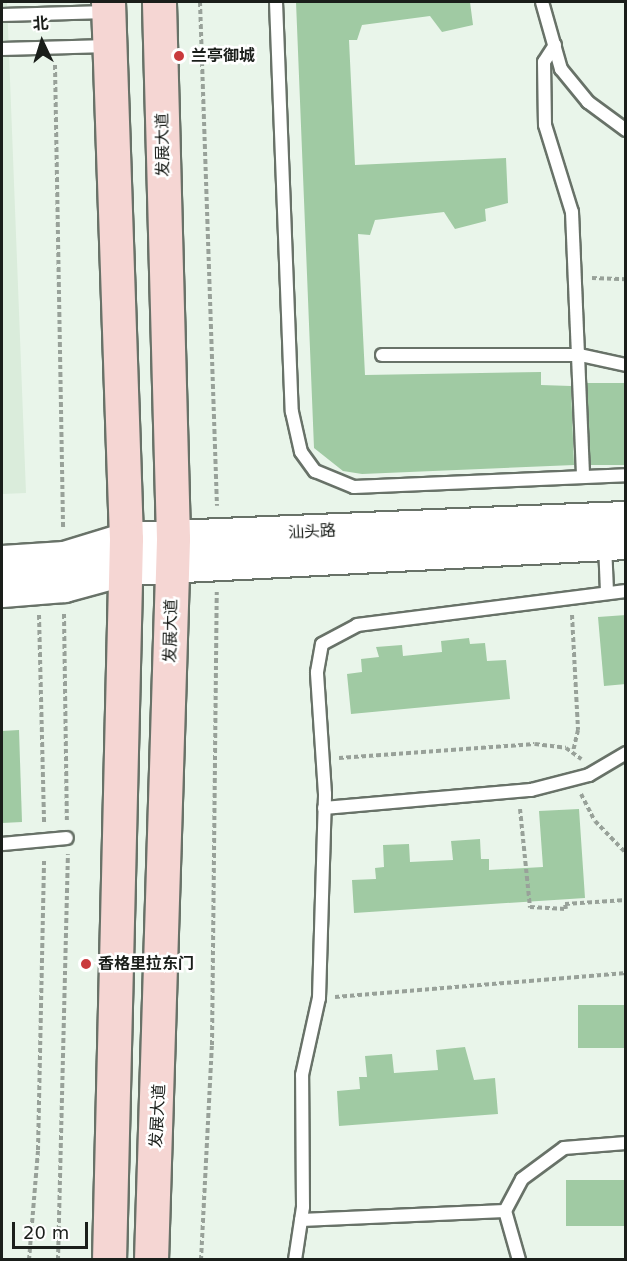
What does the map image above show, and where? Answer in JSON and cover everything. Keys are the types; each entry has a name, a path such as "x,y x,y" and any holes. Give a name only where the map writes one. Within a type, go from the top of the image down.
{"main road":[{"name":"发展大道","path":"151,1260 173,551 159,2"},
{"path":"108,7 126,553 110,1260"}],"street":[{"name":"汕头路","path":"2,590 55,577 126,553 615,530"},
{"name":"汕头路","path":"2,562 55,577"}],"lane":[{"path":"276,2 292,412 301,452 315,471 354,487 626,475"},
{"path":"542,2 561,69 588,102 626,130"},
{"path":"2,15 108,7"},
{"path":"555,45 544,62 545,125 568,186 580,355 583,477"},
{"path":"2,50 109,46"},
{"path":"382,355 580,355 626,365"},
{"path":"607,592 615,530"},
{"path":"294,1260 301,1220 302,1075 319,998 324,808 318,655 339,631 626,591"},
{"path":"324,808 519,791 589,775 626,753"},
{"path":"2,844 68,838"},
{"path":"519,1260 505,1211 522,1179 542,1159 564,1148 626,1143"},
{"path":"301,1220 505,1211"}],"path":[{"path":"200,2 217,549 212,1045 201,1260"},
{"path":"29,1260 38,1138 44,840 55,577 54,48"},
{"path":"576,278 626,279"},
{"path":"55,577 68,838 58,1260"},
{"path":"571,597 578,730 573,752"},
{"path":"323,760 535,744 573,752 589,775"},
{"path":"573,780 595,821 626,853"},
{"path":"519,791 531,907 566,909 565,904 626,900"},
{"path":"319,998 626,973"}],"shaded area":[{"path":"2,2 7,2 26,493 2,494"}],"building":[{"path":"296,2 470,2 473,25 442,32 430,16 362,25 357,40 349,40 355,165 506,158 508,203 485,209 486,221 455,229 444,212 375,220 370,235 358,234 365,375 541,372 541,385 571,386 574,465 362,474 343,471 314,448"},
{"path":"587,383 626,383 626,465 587,465"},
{"path":"626,615 626,684 604,686 598,617"},
{"path":"469,638 470,644 485,643 487,661 506,660 510,699 351,714 347,674 362,672 361,659 379,657 376,647 402,645 403,656 442,652 441,641"},
{"path":"19,730 22,822 2,823 2,731"},
{"path":"579,809 585,898 354,913 352,880 376,879 375,868 384,867 383,845 409,844 410,862 453,860 451,841 480,839 481,859 489,859 489,870 543,867 539,811"},
{"path":"578,1005 626,1005 626,1048 578,1048"},
{"path":"465,1047 474,1080 495,1078 498,1114 339,1126 337,1091 360,1089 359,1077 367,1077 365,1056 392,1054 394,1073 438,1070 436,1050"},
{"path":"566,1180 626,1180 626,1226 566,1226"}],"place":[{"name":"兰亭御城","path":"179,56"},
{"name":"香格里拉东门","path":"86,964"}]}
